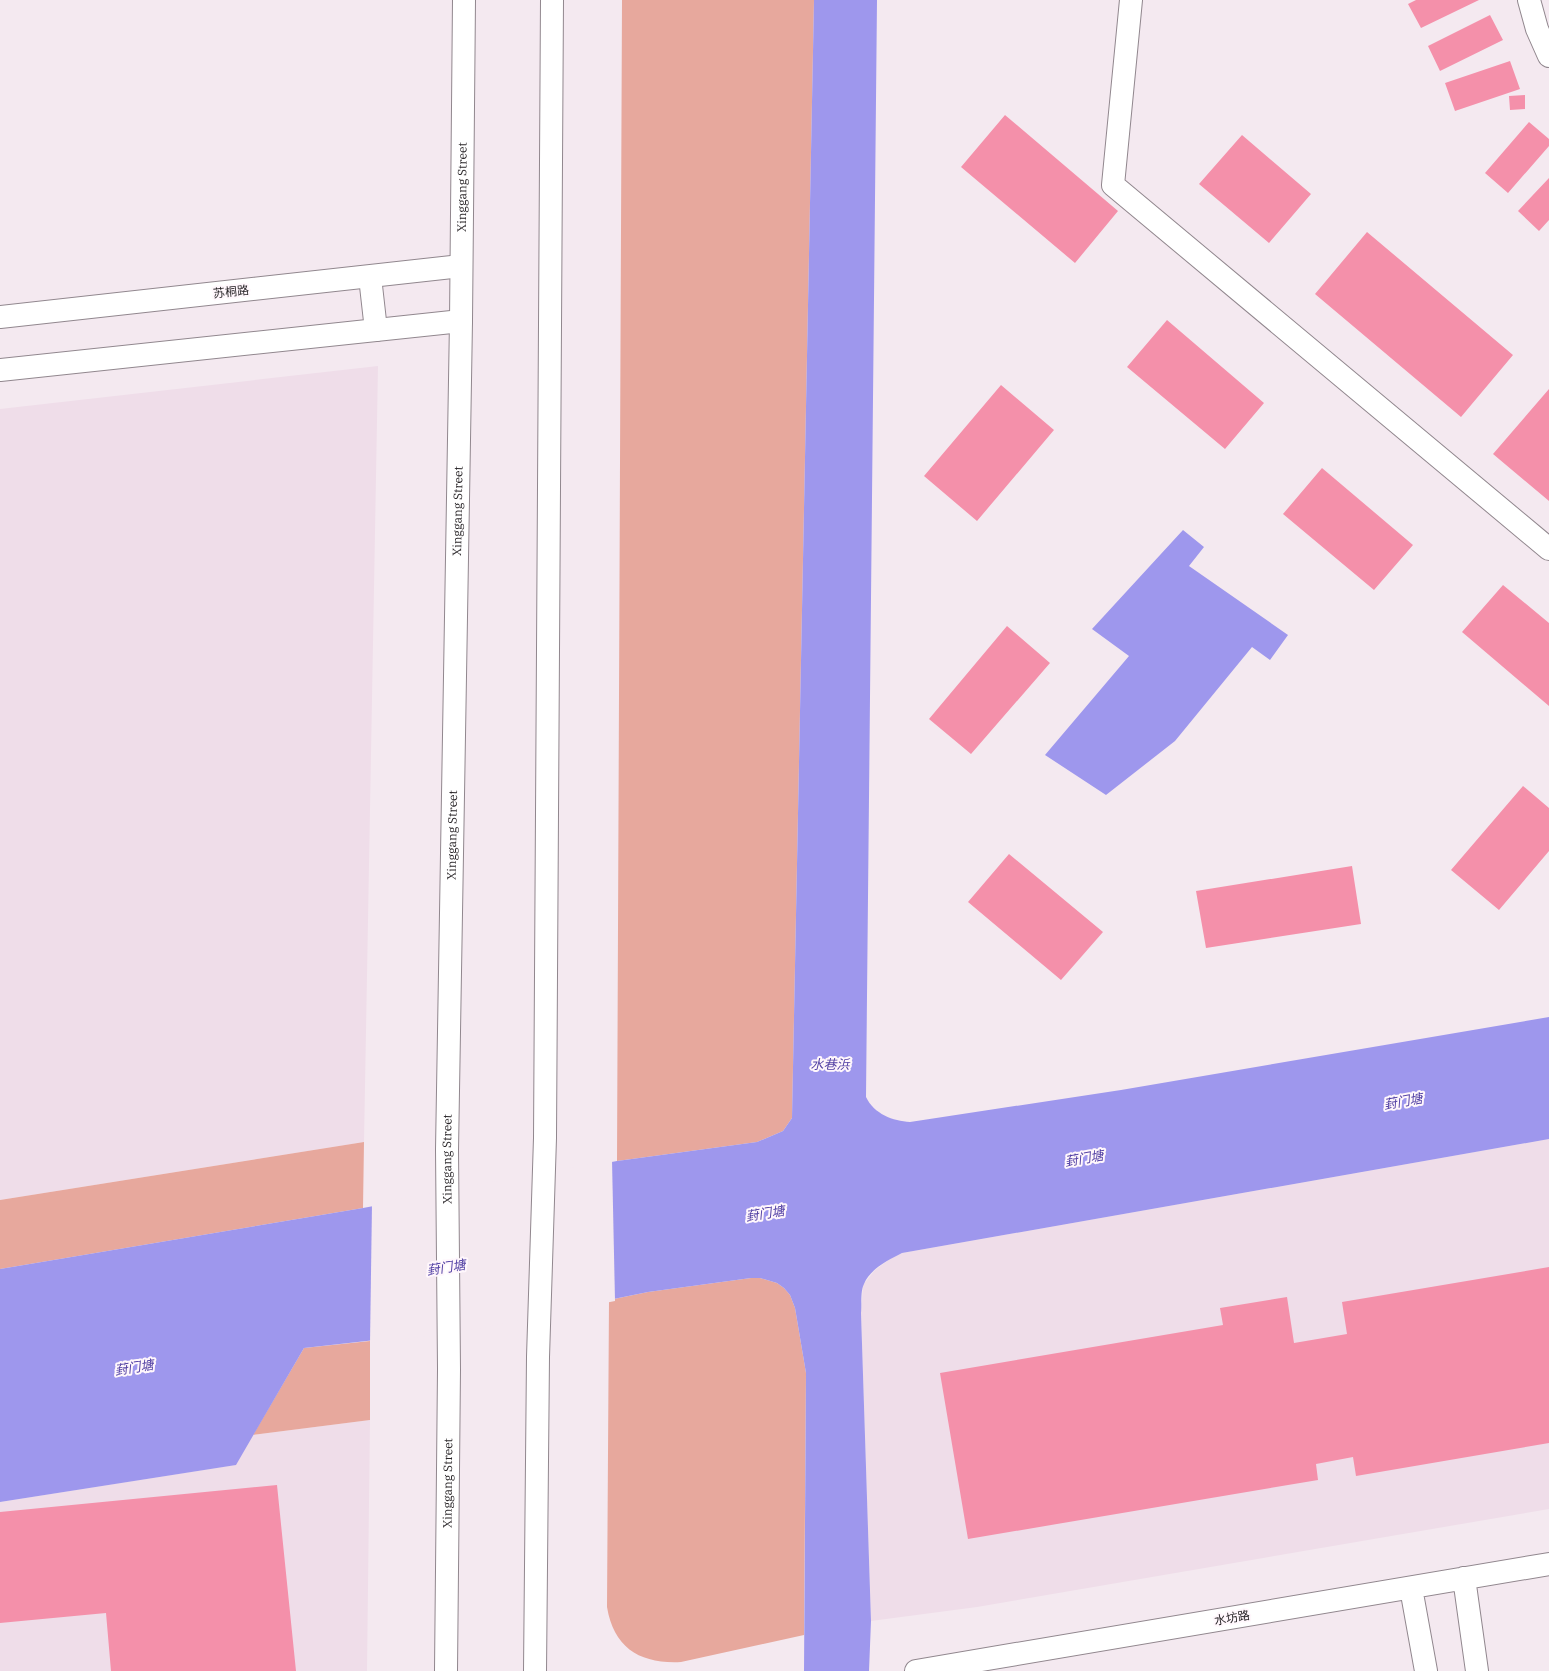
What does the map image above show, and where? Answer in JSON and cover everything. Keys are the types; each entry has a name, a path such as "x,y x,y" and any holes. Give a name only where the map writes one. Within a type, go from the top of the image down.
{"main road":[{"name":"Xinggang Street","path":"446,1671 449,1369 447,1150 461,321 464,0"},
{"path":"535,1671 538,1357 545,1138 552,0"},
{"path":"1131,0 1113,186 1549,549"},
{"path":"1529,0 1537,29 1549,56"},
{"name":"苏桐路","path":"0,317 461,266"},
{"path":"370,276 376,330"},
{"path":"0,370 461,321"},
{"name":"水坊路","path":"916,1671 1549,1564"},
{"path":"1464,1578 1477,1671"},
{"path":"1411,1588 1426,1671"}],"shaded area":[{"path":"622,0 814,0 792,1118 783,1131 757,1142 617,1161"},
{"path":"378,366 364,1142 0,1200 0,409"},
{"path":"1549,1139 1549,1509 977,1607 871,1621 861,1313 863,1285 875,1270 890,1259 902,1253"},
{"path":"364,1142 363,1208 0,1269 0,1200"},
{"path":"760,1278 777,1283 790,1295 795,1308 806,1373 804,1635 681,1662 667,1662 642,1657 632,1651 616,1634 607,1607 609,1300 648,1292"},
{"path":"370,1341 370,1420 253,1435 304,1348"},
{"path":"370,1420 367,1671 0,1671 0,1502 235,1465 253,1435"}],"water":[{"path":"814,0 877,0 866,1097 869,1103 885,1116 910,1122 1121,1090 1549,1017 1549,1139 902,1253 875,1269 870,1274 863,1287 861,1298 871,1621 869,1671 804,1671 806,1373 795,1308 790,1295 777,1283 760,1278 648,1292 456,1331 304,1348 236,1465 0,1502 0,1269 363,1208 617,1161 757,1142 783,1131 792,1118"},
{"path":"1183,530 1204,547 1189,566 1288,635 1270,660 1252,647 1175,741 1106,795 1045,755 1129,656 1092,629"}],"pier":[{"path":"612,1160 615,1301 456,1333 370,1343 372,1204"}],"building":[{"path":"1416,0 1479,0 1421,28 1408,4"},
{"path":"1490,15 1503,40 1440,71 1428,46"},
{"path":"1510,61 1520,89 1455,111 1445,83"},
{"path":"1525,95 1525,109 1510,110 1509,96"},
{"path":"1005,115 1118,211 1075,263 961,167"},
{"path":"1529,122 1549,139 1549,146 1508,193 1485,173"},
{"path":"1242,135 1311,194 1269,243 1199,184"},
{"path":"1549,178 1549,220 1539,231 1518,211"},
{"path":"1367,232 1513,355 1461,417 1315,294"},
{"path":"1167,320 1264,403 1225,449 1127,367"},
{"path":"1001,385 1054,430 977,521 924,476"},
{"path":"1549,389 1549,501 1493,454"},
{"path":"1322,468 1413,545 1374,590 1283,514"},
{"path":"1503,585 1549,623 1549,706 1462,632"},
{"path":"1007,626 1050,663 971,754 929,719"},
{"path":"1523,786 1549,808 1549,851 1499,910 1451,870"},
{"path":"1009,854 1103,932 1061,980 968,902"},
{"path":"1352,866 1361,924 1206,948 1196,891"},
{"path":"1549,1267 1549,1443 1356,1476 1353,1457 1316,1464 1318,1480 968,1539 940,1373 1223,1325 1220,1308 1287,1297 1294,1343 1347,1334 1342,1302"},
{"path":"277,1485 296,1671 111,1671 106,1613 0,1623 0,1512"}],"water label":[{"name":"水巷浜","path":"830,1064"},
{"name":"葑门塘","path":"1403,1101"},
{"name":"葑门塘","path":"1084,1158"},
{"name":"葑门塘","path":"765,1213"},
{"name":"葑门塘","path":"446,1267"},
{"name":"葑门塘","path":"134,1367"}]}
